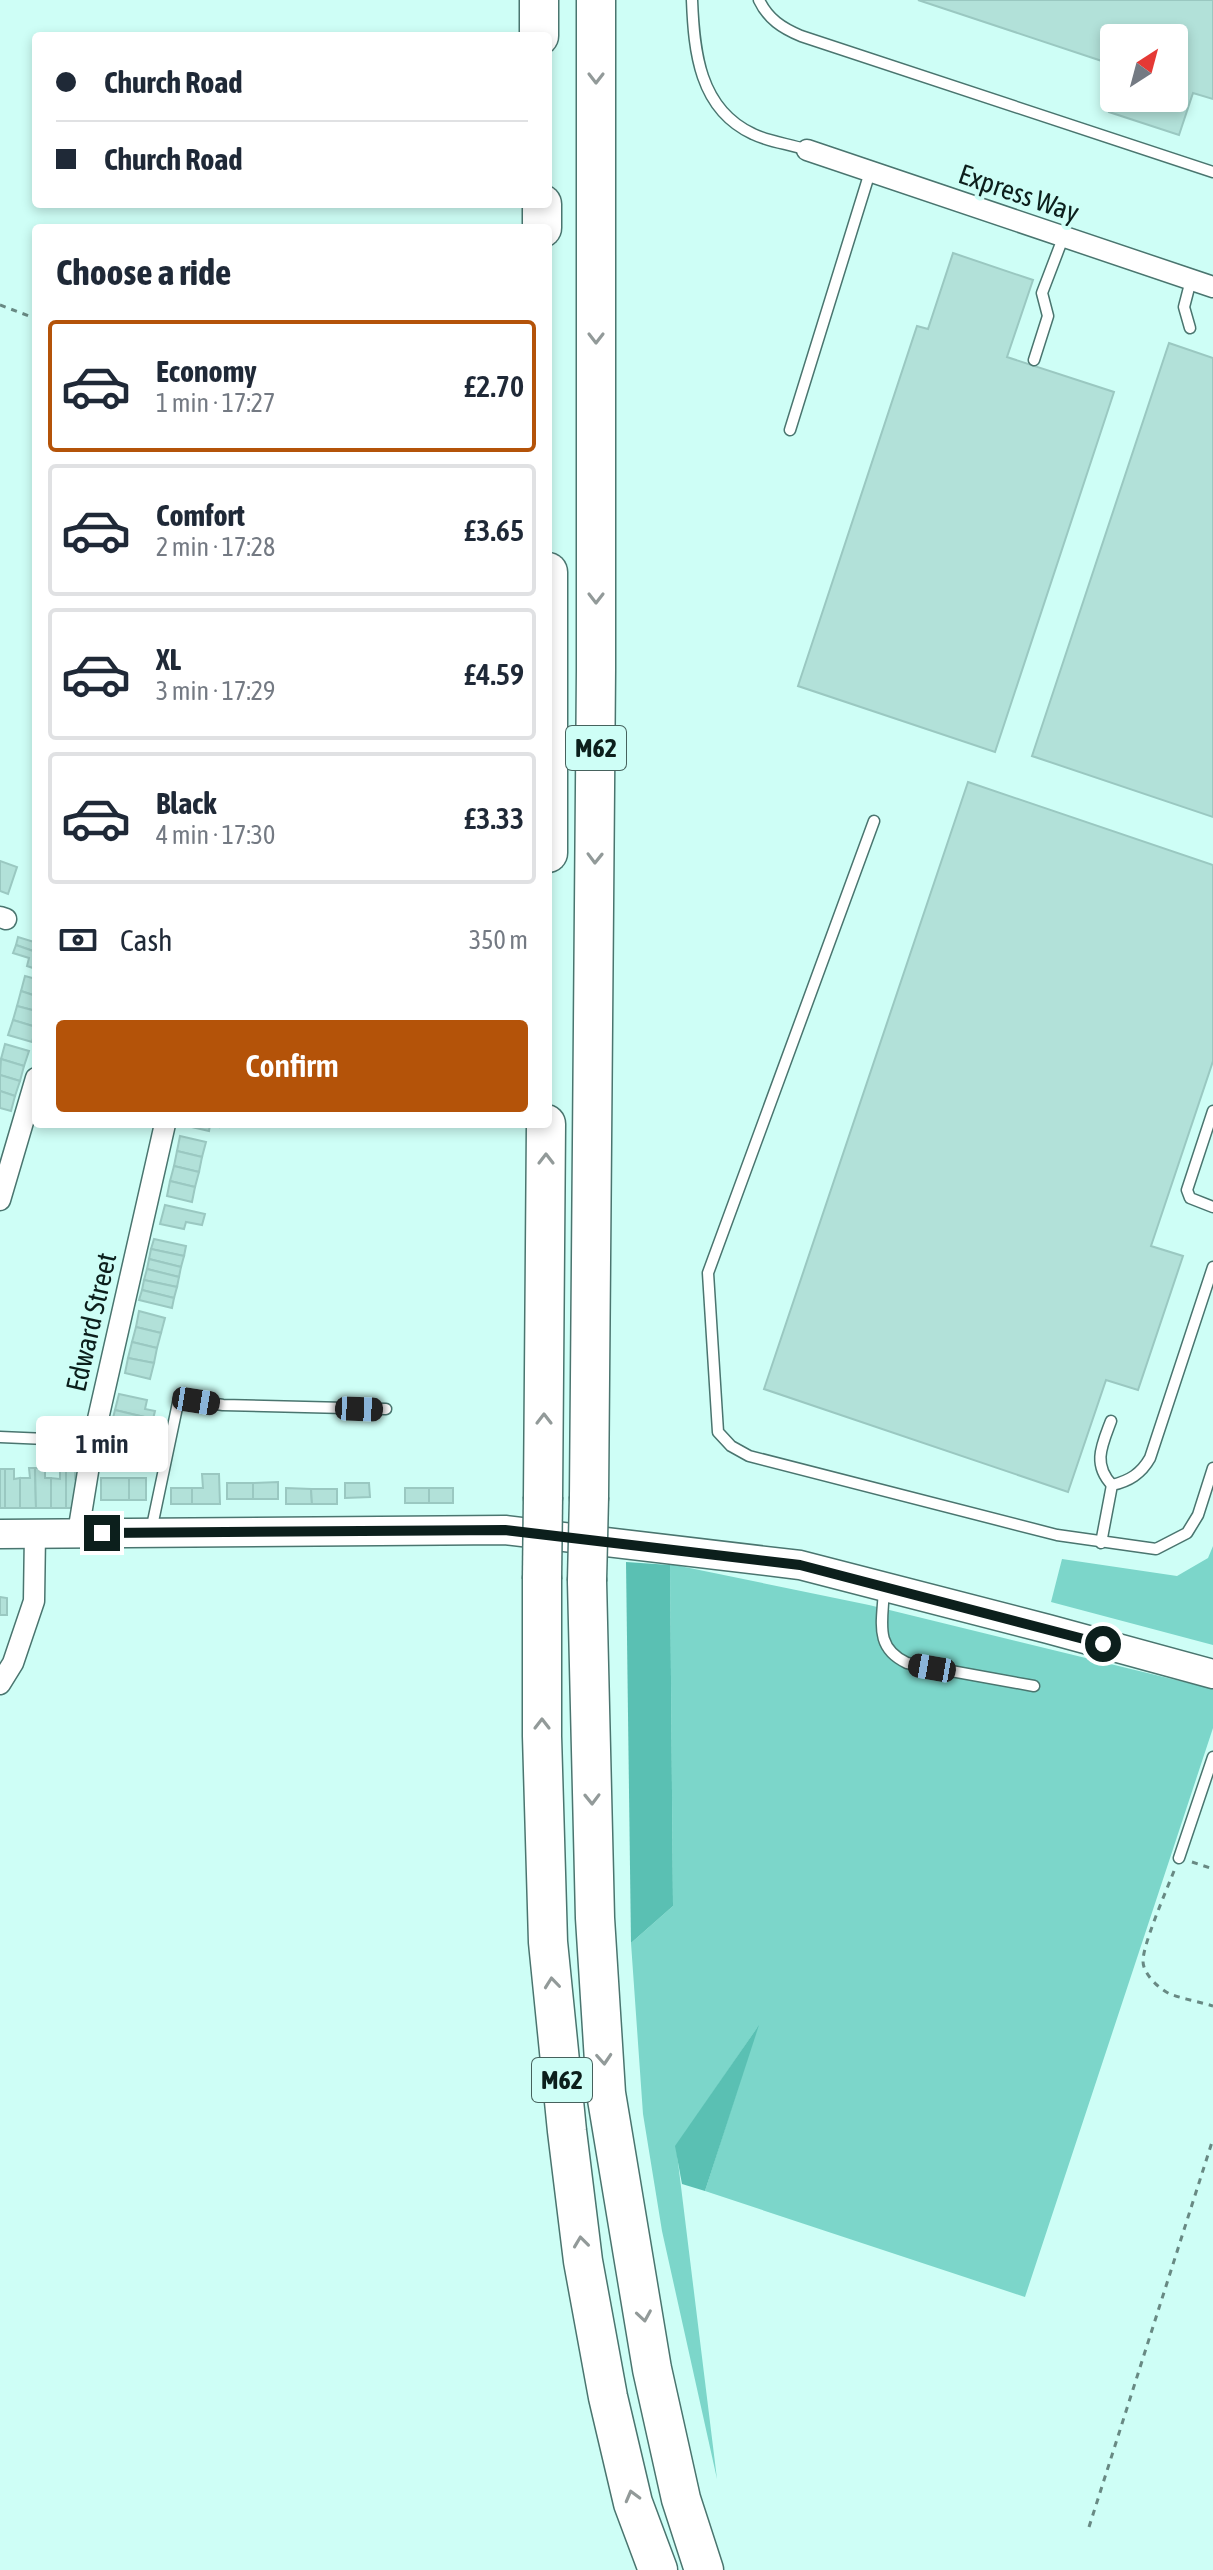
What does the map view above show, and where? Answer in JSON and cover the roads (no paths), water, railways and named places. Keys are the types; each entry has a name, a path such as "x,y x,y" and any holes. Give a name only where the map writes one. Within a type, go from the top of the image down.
{"highway":[{"path":"539,0 539,32"},
{"name":"M62","path":"596,0 596,670 587,1581 595,1918 606,2093 652,2369 681,2499 704,2570"},
{"name":"M62","path":"546,1128 542,1736 548,1942 583,2261 608,2397 633,2503 658,2570"}],"street":[{"name":"Express Way","path":"807,150 1213,287"},
{"path":"0,1200 32,1092"},
{"name":"Edward Street","path":"78,1533 93,1441 164,1128"},
{"path":"0,1534 505,1530 800,1565 1213,1674"},
{"path":"0,1684 13,1663 34,1601 35,1533"}],"lane":[{"path":"692,0 694,49 702,77 715,102 753,134 807,150"},
{"path":"759,0 765,12 783,28 801,36 1213,172"},
{"path":"790,430 870,172"},
{"path":"1034,360 1048,316 1042,293 1063,238"},
{"path":"1190,328 1184,307 1191,280"},
{"path":"874,821 708,1273 718,1432 731,1446 749,1456 1057,1535 1156,1549 1187,1533 1198,1515 1213,1468"},
{"path":"1213,1111 1187,1190 1190,1198 1213,1207"},
{"path":"1112,1485 1129,1481 1150,1458 1213,1267"},
{"path":"151,1534 179,1398 185,1395 196,1401 223,1405 386,1409"},
{"path":"1111,1421 1099,1457 1105,1477 1112,1485"},
{"path":"0,1437 93,1441"},
{"path":"1101,1543 1112,1485"},
{"path":"884,1586 883,1643 894,1657 907,1663 1034,1686"},
{"path":"1179,1858 1213,1757"}]}
